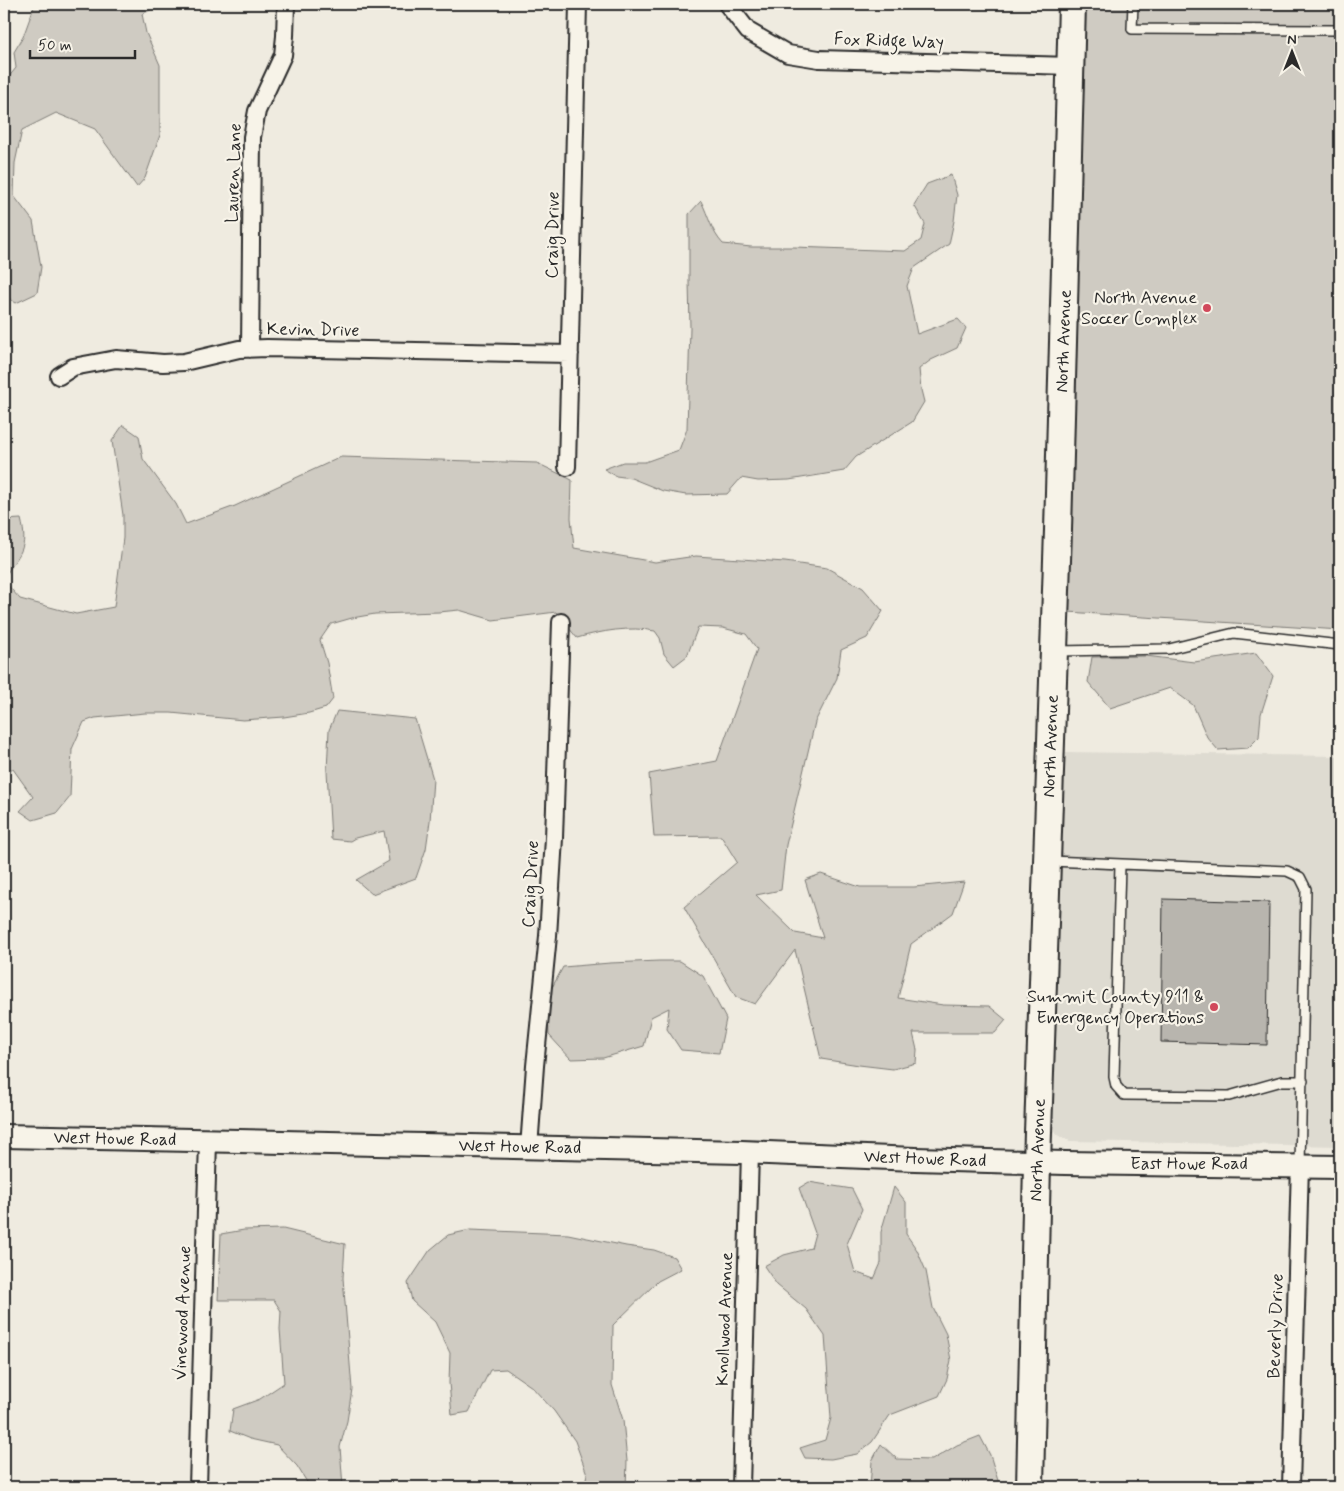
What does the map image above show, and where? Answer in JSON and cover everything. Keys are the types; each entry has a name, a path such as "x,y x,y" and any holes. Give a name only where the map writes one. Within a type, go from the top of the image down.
{"main road":[{"name":"North Avenue","path":"1030,1487 1037,1162 1054,651 1072,4"},
{"name":"West Howe Road","path":"4,1136 750,1152 915,1160 1037,1162"},
{"name":"East Howe Road","path":"1037,1162 1340,1167"}],"street":[{"name":"Lauren Lane","path":"250,349 252,137 256,111 283,54 286,4"},
{"name":"Craig Drive","path":"567,467 578,4"},
{"name":"Fox Ridge Way","path":"727,4 748,31 788,54 820,59 1071,66"},
{"name":"Kevin Drive","path":"59,376 73,368 116,359 163,363 184,362 239,349 570,354"},
{"name":"Craig Drive","path":"529,1148 548,936 562,622"},
{"name":"Vinewood Avenue","path":"198,1487 208,1141"},
{"name":"Knollwood Avenue","path":"741,1487 750,1152"},
{"name":"Beverly Drive","path":"1291,1487 1300,1165"}],"lane":[{"path":"1133,4 1132,30 1340,30"},
{"path":"1054,651 1169,649 1234,633 1340,645"},
{"path":"1047,861 1287,871 1300,877 1306,889 1300,1165"},
{"path":"1120,865 1114,1077 1116,1086 1124,1095 1229,1096 1282,1080 1303,1082"}],"shaded area":[{"path":"35,4 162,4 142,14 146,33 160,65 160,135 145,178 137,187 95,129 56,113 22,130 15,163 14,196 33,221 41,267 37,293 16,303 4,295 4,80 16,68 14,52 23,37"},
{"name":"North Avenue Soccer Complex","path":"1081,4 1340,4 1340,630 1068,612"},
{"path":"951,175 957,195 949,244 914,268 907,286 917,334 958,319 966,328 957,348 931,360 919,369 924,402 912,422 856,457 844,471 789,480 758,481 741,478 727,494 686,495 663,491 631,478 616,476 604,469 623,462 645,462 679,450 687,429 690,328 689,214 701,201 713,229 723,244 751,247 905,251 921,240 925,224 914,205 927,184"},
{"path":"123,425 139,436 143,459 176,504 186,524 235,506 341,457 537,463 572,480 571,518 574,548 655,562 696,556 785,562 827,568 863,588 883,611 867,638 841,650 837,678 815,722 786,845 781,890 756,895 795,933 823,938 805,880 821,874 860,887 914,887 964,882 953,913 911,944 898,998 943,1005 989,1006 1006,1020 995,1033 913,1033 917,1050 916,1063 893,1069 821,1059 795,950 755,1004 736,997 684,907 737,862 721,836 654,837 649,774 717,761 757,649 746,634 723,628 698,627 687,656 674,666 664,654 660,638 655,631 636,629 616,630 577,638 556,612 493,620 459,610 375,614 352,618 331,624 320,640 327,663 333,699 326,708 284,717 243,720 171,713 145,713 95,718 84,722 72,749 70,797 57,813 33,820 20,811 33,797 13,769 4,769 4,581 20,599 76,614 114,607 123,538 123,515 112,441"},
{"path":"21,519 24,538 23,545 18,557 4,578 4,520"},
{"path":"1256,653 1273,676 1261,714 1259,737 1248,748 1218,750 1207,737 1193,705 1170,688 1110,708 1088,682 1092,657 1146,656 1194,662"},
{"path":"337,711 415,719 433,779 426,849 416,878 372,894 356,880 389,861 384,831 350,841 331,839 327,771 329,730"},
{"path":"1062,752 1340,756 1340,1146 1070,1141 1055,1134 1053,1125 1062,820"},
{"path":"680,961 703,976 726,1019 719,1053 681,1050 667,1029 669,1008 651,1017 644,1046 603,1058 571,1059 549,1035 547,997 563,967"},
{"path":"809,1182 852,1189 862,1209 847,1244 855,1272 874,1279 881,1263 881,1232 894,1187 906,1202 906,1234 917,1250 926,1271 933,1308 946,1334 951,1360 947,1379 939,1396 890,1415 872,1442 857,1454 831,1459 805,1458 800,1448 825,1440 831,1418 825,1336 806,1309 777,1285 764,1266 784,1255 811,1248 815,1233 799,1188"},
{"path":"283,1229 345,1244 343,1278 352,1389 347,1421 340,1447 343,1487 310,1487 297,1466 277,1445 250,1439 230,1431 233,1409 260,1399 284,1383 280,1329 281,1311 274,1300 218,1300 221,1234 244,1230"},
{"path":"470,1230 568,1234 654,1250 674,1257 681,1269 658,1281 613,1325 612,1385 623,1420 627,1461 626,1487 584,1487 587,1474 575,1441 554,1411 532,1387 506,1369 490,1370 469,1412 452,1415 449,1383 450,1353 435,1322 412,1301 408,1283 430,1250 448,1235"},
{"path":"980,1436 990,1455 1000,1487 927,1487 923,1482 911,1487 870,1487 872,1461 881,1444 897,1459 932,1460 957,1445"}],"building":[{"name":"Summit County 911 & Emergency Operations","path":"1163,899 1269,902 1267,1045 1161,1042"}],"place":[{"name":"North Avenue Soccer Complex","path":"1207,308"},
{"name":"Summit County 911 & Emergency Operations","path":"1214,1007"}]}
